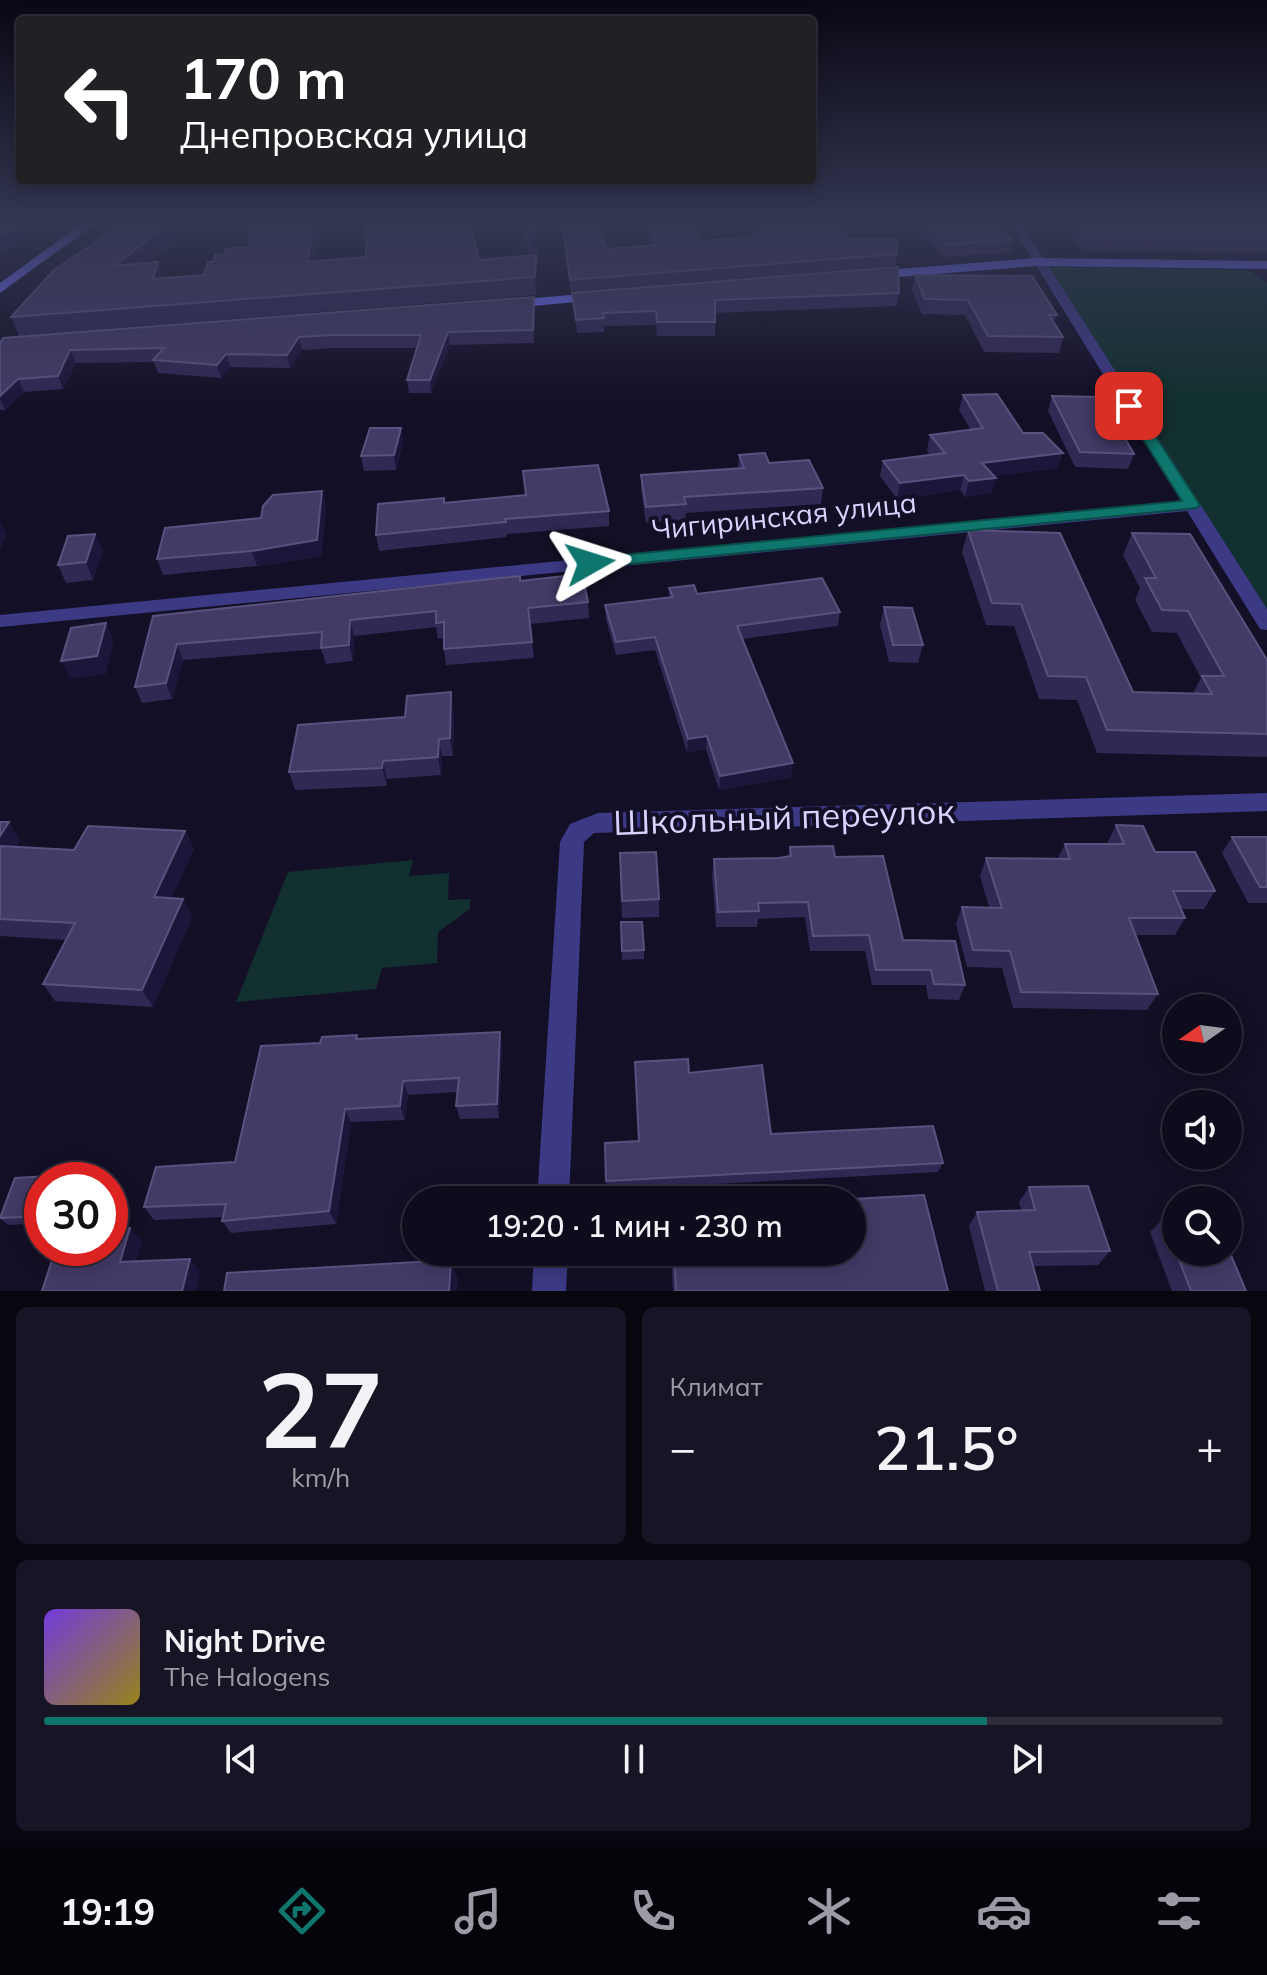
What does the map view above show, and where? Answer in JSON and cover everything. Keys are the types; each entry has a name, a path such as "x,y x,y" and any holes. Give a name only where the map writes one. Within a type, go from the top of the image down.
{"street":[{"path":"1050,283 1267,624"},
{"path":"491,306 618,296"},
{"name":"Чигиринская улица","path":"0,621 1192,505"},
{"name":"Школьный переулок","path":"554,1186 572,842 575,833 587,825 598,822 1267,802"},
{"path":"549,1291 550,1266"}],"green space":[{"path":"1056,283 1267,283 1267,610"},
{"path":"413,860 409,876 449,873 448,900 470,899 470,909 438,932 437,963 382,968 376,989 236,1002 288,872"}],"building":[{"path":"42,283 453,283 11,317"},
{"path":"694,283 899,283 899,293 715,300 715,322 657,322 656,311 603,313 604,318 576,320 572,293"},
{"path":"918,283 1037,283 1057,315 1049,315 1063,337 988,336 968,300 925,299"},
{"path":"534,297 533,330 448,332 430,380 407,380 421,335 332,335 299,337 287,355 226,354 217,365 153,360 164,348 70,350 58,376 18,379 0,396 0,343 3,338"},
{"path":"997,394 1023,433 1043,433 1063,453 982,463 996,478 969,481 964,475 900,483 883,461 945,453 930,435 983,428 963,395"},
{"path":"1052,396 1101,397 1134,454 1080,452"},
{"path":"370,428 401,428 394,455 361,456"},
{"path":"765,453 769,463 809,460 823,488 684,497 686,504 646,507 641,475 744,468 739,455"},
{"path":"598,465 609,511 505,519 506,522 376,535 378,504 444,498 444,503 526,495 523,471"},
{"path":"322,491 317,540 252,551 157,559 165,528 261,518 263,506 273,495"},
{"path":"968,530 1060,533 1133,692 1212,694 1202,676 1224,676 1188,611 1162,610 1145,578 1156,578 1132,533 1190,534 1267,660 1267,734 1107,730 1086,677 1048,676 1021,604 992,603"},
{"path":"95,534 86,562 58,565 68,536"},
{"path":"582,574 588,602 528,608 532,642 444,649 444,622 436,623 436,611 350,620 349,645 321,648 322,632 177,644 166,683 135,687 153,616 520,576 520,581"},
{"path":"822,578 840,612 737,626 793,763 720,776 707,736 688,739 655,637 616,642 605,605 673,597 669,588 694,585 697,594"},
{"path":"884,607 912,608 923,645 893,645"},
{"path":"106,623 97,656 61,661 71,628"},
{"path":"451,692 450,738 439,739 438,757 383,761 382,768 289,772 298,725 405,717 407,696"},
{"path":"0,822 9,822 0,836"},
{"path":"1116,825 1143,826 1155,852 1195,852 1215,891 1173,891 1185,918 1129,918 1158,994 1021,992 1010,951 973,950 962,907 1002,908 986,858 1070,859 1065,844 1124,844"},
{"path":"88,826 185,831 154,897 183,899 142,990 43,984 75,923 0,919 0,846 74,850"},
{"path":"1232,837 1267,837 1267,887 1260,887"},
{"path":"833,846 835,857 883,856 903,940 955,941 965,985 934,984 931,970 876,970 869,935 813,936 808,902 758,903 759,911 718,912 714,859 779,858 791,856 790,847"},
{"path":"656,852 659,899 622,901 620,853"},
{"path":"621,922 642,922 644,950 622,951"},
{"path":"500,1032 497,1104 456,1106 459,1078 403,1081 400,1106 345,1109 329,1211 222,1221 226,1204 144,1207 156,1167 235,1162 261,1046 320,1043 322,1037 357,1035 356,1039"},
{"path":"688,1059 689,1073 762,1065 771,1134 933,1126 943,1163 606,1181 605,1143 639,1141 635,1062"},
{"path":"24,1177 24,1217 0,1218 15,1178"},
{"path":"1088,1186 1110,1251 1029,1252 1040,1291 998,1291 977,1212 1035,1210 1029,1187"},
{"path":"924,1195 948,1291 676,1291 675,1266 866,1266 866,1198"},
{"path":"190,1259 182,1291 42,1291 50,1266 128,1266 128,1262"},
{"path":"402,1263 402,1266 451,1266 449,1291 224,1291 227,1273"},
{"path":"1181,1266 1236,1266 1246,1291 1191,1291"}],"route":[{"path":"590,563 1192,505 1129,406"}]}
